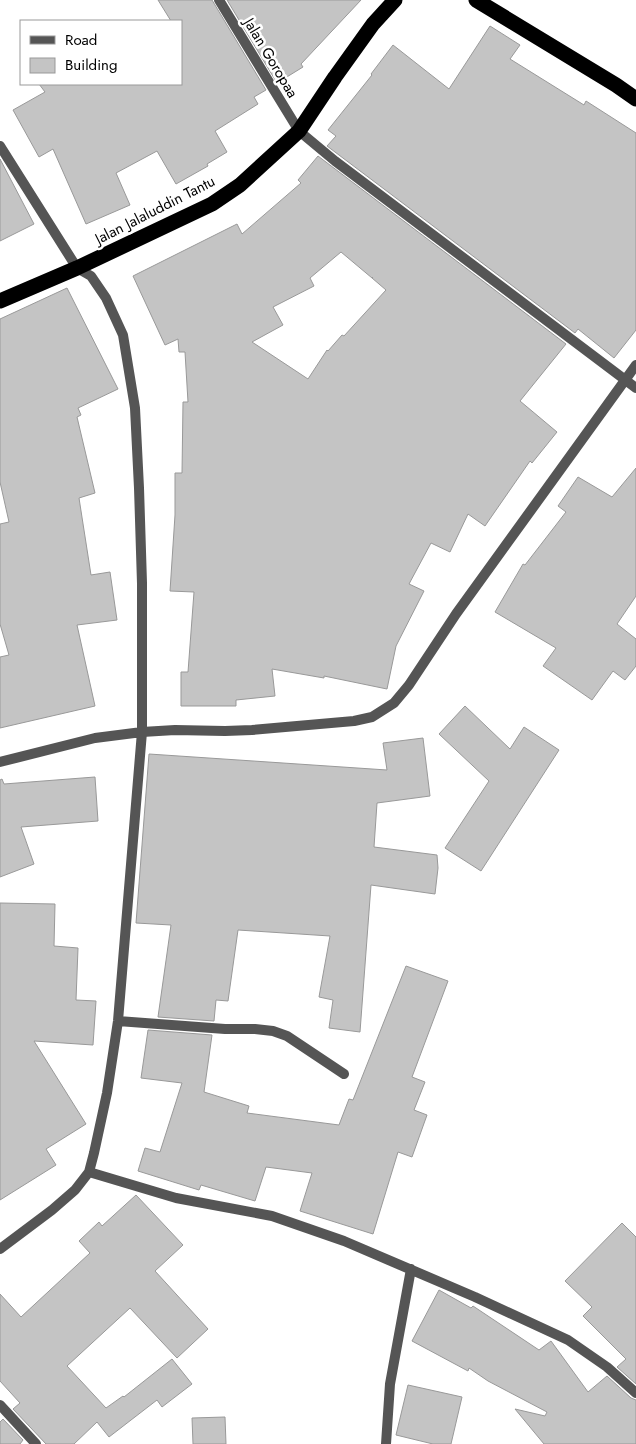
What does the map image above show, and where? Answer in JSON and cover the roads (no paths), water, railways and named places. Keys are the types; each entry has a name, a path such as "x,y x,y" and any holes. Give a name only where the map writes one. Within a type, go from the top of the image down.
{"highway":[{"name":"Jalan Jalaluddin Tantu","path":"0,301 77,268 212,204 240,185 299,131 373,24 395,0"},
{"path":"476,0 636,99"}],"street":[{"name":"Jalan Goropaa","path":"219,0 299,131 335,161 636,388"},
{"path":"0,146 77,268 91,276 106,298 124,335 135,408 142,583 142,732 118,1021 107,1093 89,1172 75,1190 52,1210 0,1248"},
{"path":"0,762 94,738 142,732 175,730 225,731 354,721 372,717 394,703 409,685 456,614 636,365"},
{"path":"118,1021 225,1029 255,1029 273,1032 286,1036 344,1074"},
{"path":"89,1172 176,1198 272,1216 344,1241 568,1340 607,1367 636,1393"},
{"path":"386,1444 390,1384 411,1269"},
{"path":"0,1404 36,1444"}]}
